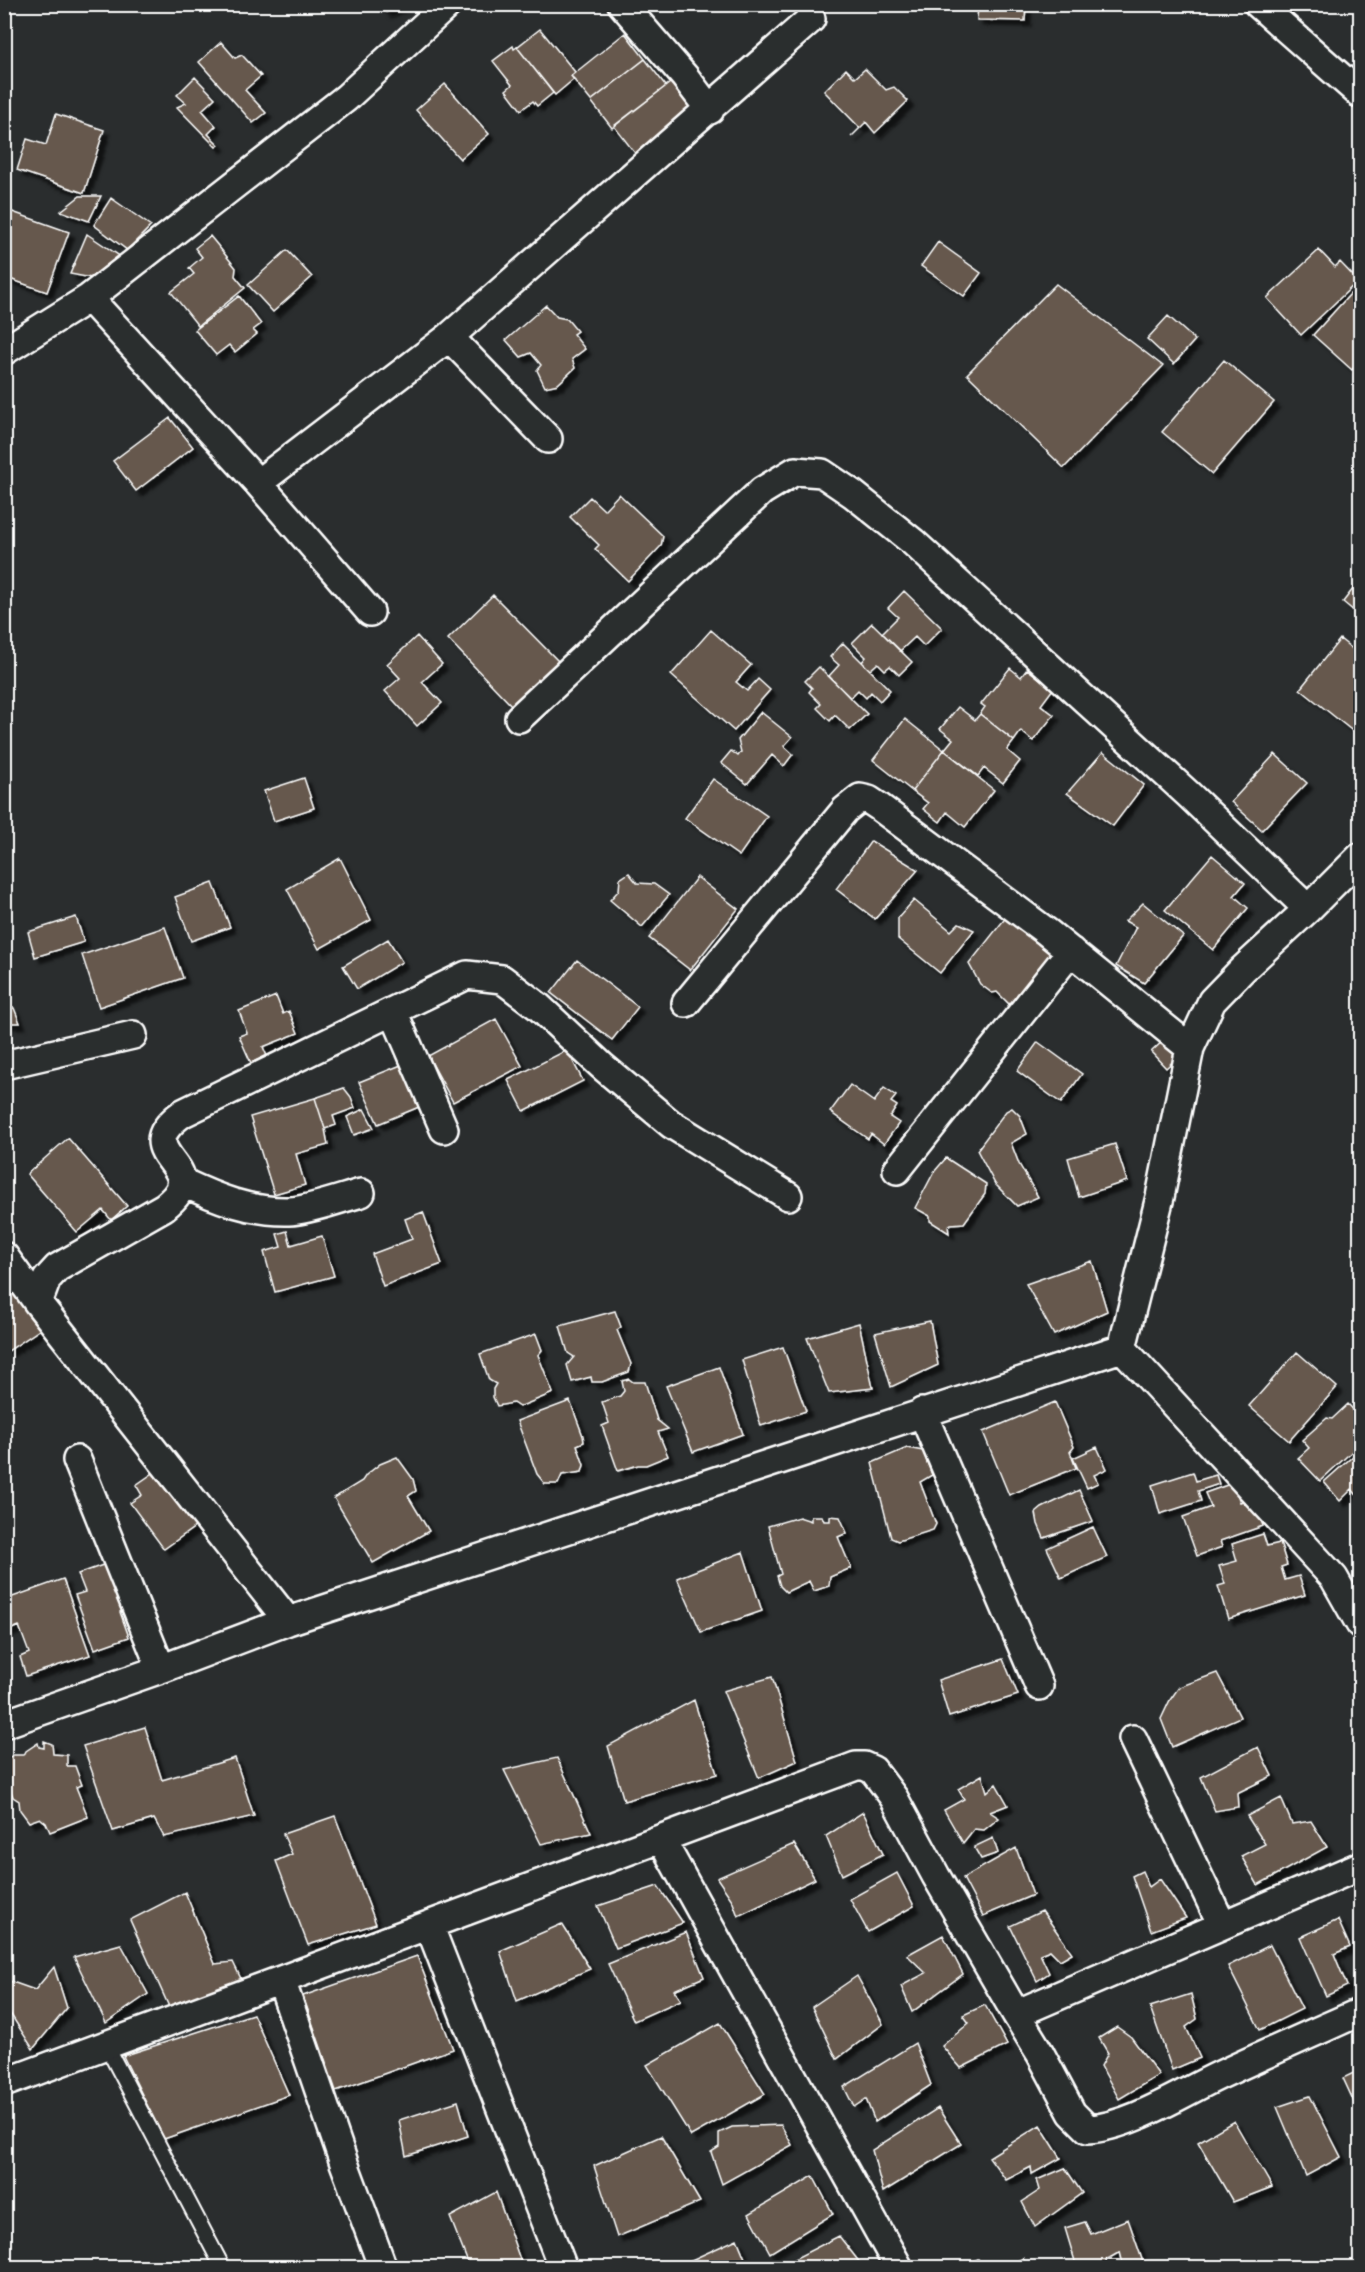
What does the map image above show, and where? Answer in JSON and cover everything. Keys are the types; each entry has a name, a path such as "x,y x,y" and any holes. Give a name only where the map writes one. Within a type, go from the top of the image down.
{"street":[{"path":"4,351 89,298 346,98 448,4"},
{"path":"622,4 685,77 710,110"},
{"path":"1258,4 1360,94"},
{"path":"258,483 449,337 812,19"},
{"path":"89,298 258,483 370,612"},
{"path":"449,337 548,440"},
{"path":"519,718 762,490 795,471 822,473 853,494 913,542 1180,786 1308,909"},
{"path":"686,1003 846,810 860,798 869,800 878,806 1071,951 1190,1048"},
{"path":"1122,1348 1160,1197 1190,1048 1212,1001 1360,857"},
{"path":"897,1170 1071,951"},
{"path":"38,1303 47,1279 57,1268 164,1207 177,1197 182,1182 178,1169 162,1144 163,1131 169,1123 183,1113 467,975 502,979 539,1006 602,1066 671,1124 788,1196"},
{"path":"393,1011 444,1129"},
{"path":"4,1065 133,1035"},
{"path":"182,1182 242,1206 290,1211 361,1193"},
{"path":"4,1256 38,1303 288,1621"},
{"path":"4,1724 161,1669 288,1621 1122,1348"},
{"path":"1122,1348 1334,1578 1360,1624"},
{"path":"922,1412 1039,1686"},
{"path":"77,1460 161,1669"},
{"path":"1133,1739 1222,1925"},
{"path":"4,2083 856,1766 864,1766 873,1770 894,1798 941,1886 1040,2053 1072,2113 1088,2129 1105,2128 1123,2121 1360,2012"},
{"path":"661,1839 899,2268"},
{"path":"1016,2014 1360,1866"},
{"path":"429,1925 564,2268"},
{"path":"281,1980 383,2268"}],"lane":[{"path":"106,2045 223,2268"}],"building":[{"path":"379,4 405,4 386,12"},
{"path":"978,4 1026,4 1025,21 977,20"},
{"path":"540,29 575,72 571,76 574,79 555,95 517,47"},
{"path":"625,33 645,59 591,101 571,76"},
{"path":"221,42 235,58 242,55 261,76 245,90 266,113 253,123 199,62"},
{"path":"513,46 514,49 517,47 553,93 537,106 533,101 521,110 506,90 512,85 493,61"},
{"path":"645,59 666,86 612,128 591,101"},
{"path":"846,69 855,78 865,69 886,90 894,87 908,101 875,133 866,122 860,128 824,91"},
{"path":"195,77 215,98 202,110 216,126 208,134 219,145 216,147 177,107 186,103 177,95"},
{"path":"674,80 698,110 638,157 614,126"},
{"path":"445,84 489,134 460,159 416,110"},
{"path":"56,114 104,130 84,193 17,170 27,139 46,145"},
{"path":"80,196 101,196 89,221 61,211"},
{"path":"111,198 151,226 127,250 94,225"},
{"path":"4,209 69,232 47,292 4,277"},
{"path":"87,234 121,257 102,280 70,274"},
{"path":"210,236 236,268 235,276 245,288 198,326 171,292 194,274 189,268 202,257 195,248"},
{"path":"938,242 981,273 964,296 921,266"},
{"path":"287,250 312,277 273,312 248,285"},
{"path":"1319,250 1335,267 1340,262 1358,281 1301,335 1267,298"},
{"path":"1056,284 1163,366 1064,468 967,374"},
{"path":"1352,292 1360,299 1360,360 1352,370 1313,335"},
{"path":"239,296 261,324 253,330 257,334 235,352 229,345 216,355 195,330"},
{"path":"546,305 557,317 567,319 577,331 573,334 585,349 572,359 575,368 558,384 545,387 537,370 541,365 531,353 521,357 506,340"},
{"path":"1168,316 1195,340 1174,364 1147,339"},
{"path":"1224,360 1274,402 1212,474 1162,432"},
{"path":"170,418 193,447 136,491 113,461"},
{"path":"619,494 663,536 661,546 628,581 595,549 599,545 570,517 590,497 604,510"},
{"path":"1360,580 1360,616 1343,602"},
{"path":"904,591 942,628 924,646 915,637 900,651 882,633 898,617 888,608"},
{"path":"493,595 559,662 512,706 448,639"},
{"path":"872,623 912,662 899,675 890,666 885,670 878,663 870,670 862,662 866,657 852,643"},
{"path":"711,630 751,665 736,682 747,691 758,679 770,690 734,731 671,675"},
{"path":"417,636 442,664 422,682 442,703 417,726 385,691 400,678 387,664"},
{"path":"1340,639 1360,655 1360,737 1300,689"},
{"path":"843,643 890,690 880,701 871,692 866,698 858,690 850,698 829,676 839,665 830,657"},
{"path":"819,667 867,714 850,730 835,715 830,721 817,708 821,704 809,692 812,688 805,681"},
{"path":"1010,668 1021,677 1027,669 1053,689 1041,705 1054,715 1033,741 1021,731 1014,741 980,714 985,707 981,704"},
{"path":"958,707 975,720 980,714 1014,741 1007,750 1020,761 1003,783 984,768 978,776 944,750 953,739 940,729"},
{"path":"761,712 792,737 784,746 793,754 784,766 772,755 747,784 721,763 731,751 738,756 741,752 738,740"},
{"path":"905,719 944,750 912,791 873,760"},
{"path":"944,750 994,790 965,827 947,812 940,822 923,809 928,803 912,791"},
{"path":"1103,752 1144,785 1113,826 1067,793"},
{"path":"1275,754 1307,783 1262,830 1231,802"},
{"path":"304,778 314,808 274,821 264,791"},
{"path":"713,779 767,816 739,856 685,818"},
{"path":"871,841 918,870 875,919 836,889"},
{"path":"1212,855 1245,883 1234,896 1248,908 1213,950 1165,910"},
{"path":"340,858 371,920 319,949 287,889"},
{"path":"629,873 637,883 654,884 669,895 642,927 610,900 619,890 620,879"},
{"path":"697,877 738,909 690,970 649,938"},
{"path":"213,883 230,927 191,941 175,897"},
{"path":"914,900 951,931 959,923 974,930 940,973 898,939 898,918"},
{"path":"1143,903 1183,936 1144,983 1116,966 1136,927 1125,921"},
{"path":"1007,916 1059,956 1017,1012 997,992 992,993 980,984 969,964"},
{"path":"76,917 84,942 35,957 28,932"},
{"path":"165,927 183,978 99,1007 82,955"},
{"path":"388,939 402,962 357,989 343,966"},
{"path":"577,960 638,1007 612,1040 551,993"},
{"path":"4,996 8,1008 14,1008 20,1023 4,1023"},
{"path":"276,996 283,1014 289,1011 298,1033 263,1047 267,1056 251,1063 239,1036 247,1033 239,1011"},
{"path":"496,1019 522,1066 453,1102 428,1056"},
{"path":"1165,1039 1180,1055 1166,1068 1151,1052"},
{"path":"1038,1042 1082,1074 1061,1103 1017,1071"},
{"path":"567,1050 583,1081 524,1111 508,1080"},
{"path":"411,1061 431,1102 378,1124 359,1082"},
{"path":"850,1085 874,1102 884,1088 896,1096 891,1102 897,1106 890,1117 899,1123 884,1144 871,1134 868,1139 830,1112"},
{"path":"344,1088 355,1108 333,1116 336,1125 325,1129 315,1098"},
{"path":"315,1098 328,1145 296,1154 305,1185 274,1194 250,1117"},
{"path":"1012,1108 1020,1116 1027,1134 1011,1143 1019,1164 1038,1197 1017,1206 995,1184 977,1150 1006,1111"},
{"path":"364,1109 374,1128 354,1135 347,1117"},
{"path":"68,1138 127,1206 111,1220 103,1210 77,1232 27,1174"},
{"path":"1115,1144 1127,1181 1079,1197 1068,1158"},
{"path":"946,1158 986,1184 985,1194 964,1223 948,1226 949,1233 930,1221 930,1216 915,1208 934,1172"},
{"path":"423,1212 442,1264 383,1286 372,1254 412,1239 405,1219"},
{"path":"287,1231 291,1245 322,1236 334,1276 275,1292 264,1252 281,1247 277,1234"},
{"path":"1092,1261 1107,1311 1054,1335 1026,1284"},
{"path":"4,1263 48,1324 8,1351 4,1346"},
{"path":"615,1311 621,1327 617,1330 631,1364 629,1372 602,1382 592,1382 591,1377 572,1382 567,1365 574,1357 568,1353 560,1326"},
{"path":"930,1321 938,1365 891,1387 875,1333"},
{"path":"859,1323 873,1388 829,1393 807,1338"},
{"path":"536,1334 542,1350 538,1355 553,1393 519,1407 513,1403 497,1406 493,1397 496,1384 489,1380 480,1354"},
{"path":"783,1347 806,1411 761,1426 742,1360"},
{"path":"1297,1352 1337,1387 1289,1441 1249,1406"},
{"path":"719,1367 743,1434 693,1452 666,1386"},
{"path":"629,1379 633,1382 645,1382 657,1420 668,1429 658,1432 668,1456 646,1465 618,1471 602,1426 609,1423 602,1402 620,1396 624,1391 622,1381"},
{"path":"570,1401 583,1436 584,1442 577,1445 584,1465 582,1472 562,1475 558,1484 545,1484 537,1474 517,1421"},
{"path":"1055,1402 1074,1447 1070,1452 1076,1468 1009,1495 983,1432"},
{"path":"1348,1404 1360,1417 1360,1444 1320,1481 1298,1458 1309,1448 1302,1440 1327,1418 1332,1419"},
{"path":"1097,1447 1107,1469 1094,1475 1098,1483 1087,1488 1073,1458"},
{"path":"907,1448 923,1451 932,1475 920,1482 936,1524 933,1530 898,1541 891,1538 872,1463"},
{"path":"1360,1450 1360,1499 1352,1489 1340,1501 1324,1482"},
{"path":"397,1457 413,1479 416,1491 408,1496 429,1531 373,1563 334,1498 362,1481 380,1464"},
{"path":"159,1469 199,1524 164,1549 130,1503 142,1495 136,1485"},
{"path":"1193,1472 1196,1481 1216,1475 1219,1484 1198,1491 1201,1501 1160,1514 1152,1485"},
{"path":"1233,1483 1240,1502 1253,1498 1263,1526 1220,1541 1222,1547 1197,1556 1183,1517 1211,1507 1205,1493"},
{"path":"1079,1490 1093,1521 1044,1538 1036,1513"},
{"path":"811,1516 822,1516 824,1521 830,1521 830,1516 840,1517 847,1533 838,1537 851,1568 830,1577 829,1586 814,1591 809,1581 786,1592 780,1586 777,1576 781,1574 768,1526 799,1517 811,1521"},
{"path":"1093,1527 1107,1557 1061,1578 1047,1548"},
{"path":"1263,1534 1267,1546 1280,1543 1287,1565 1281,1567 1285,1580 1299,1576 1305,1595 1228,1619 1218,1586 1225,1584 1219,1566 1237,1561 1232,1544"},
{"path":"743,1552 762,1611 701,1632 677,1578"},
{"path":"117,1560 134,1607 120,1612 129,1637 95,1649 75,1595 85,1592 78,1574"},
{"path":"63,1579 90,1655 26,1676 20,1657 29,1653 19,1626 7,1631 4,1625 4,1600"},
{"path":"1003,1659 1018,1695 949,1717 938,1680"},
{"path":"1217,1673 1240,1717 1172,1747 1161,1719 1170,1700 1179,1687"},
{"path":"772,1677 797,1761 759,1778 723,1691"},
{"path":"694,1700 717,1774 624,1801 608,1746"},
{"path":"145,1727 162,1780 235,1758 254,1816 164,1837 154,1819 113,1831 83,1746"},
{"path":"44,1741 52,1744 53,1754 67,1755 67,1766 75,1766 82,1785 76,1787 88,1817 50,1832 46,1823 40,1818 29,1822 20,1810 19,1801 13,1797 4,1772 4,1761 13,1755 24,1755 38,1743 39,1747 44,1748"},
{"path":"1258,1747 1272,1776 1237,1793 1238,1807 1215,1811 1201,1777"},
{"path":"557,1758 591,1833 541,1844 504,1770"},
{"path":"982,1775 987,1792 996,1784 1008,1805 990,1812 999,1818 984,1830 974,1829 963,1843 944,1810 964,1799 958,1789"},
{"path":"1281,1798 1292,1824 1311,1821 1327,1847 1258,1885 1241,1856 1265,1844 1247,1816"},
{"path":"863,1812 883,1854 842,1875 826,1836"},
{"path":"335,1816 376,1924 308,1945 276,1861 292,1854 283,1834"},
{"path":"993,1838 998,1853 981,1859 974,1847"},
{"path":"794,1844 815,1879 738,1916 732,1900 717,1878"},
{"path":"1016,1848 1033,1895 983,1916 963,1878"},
{"path":"1142,1871 1149,1887 1160,1879 1186,1918 1151,1931 1132,1876"},
{"path":"897,1873 914,1906 868,1932 850,1899"},
{"path":"658,1886 683,1923 616,1948 598,1906"},
{"path":"185,1892 215,1964 233,1962 243,1983 170,2009 130,1920"},
{"path":"1042,1911 1072,1953 1060,1960 1050,1950 1040,1954 1049,1973 1037,1981 1010,1926"},
{"path":"1338,1920 1350,1947 1334,1954 1347,1986 1326,1996 1300,1937"},
{"path":"562,1924 590,1969 517,2001 500,1951"},
{"path":"686,1932 704,1977 674,1990 681,2000 634,2021 608,1964"},
{"path":"943,1935 963,1974 912,2012 901,1986 926,1973 907,1955"},
{"path":"121,1944 148,1994 106,2023 74,1957"},
{"path":"1270,1945 1302,2009 1260,2030 1228,1966"},
{"path":"417,1956 453,2049 336,2091 303,1996"},
{"path":"54,1967 67,2008 33,2049 4,2004 4,1979 35,1990"},
{"path":"857,1976 883,2024 837,2059 812,2007"},
{"path":"1191,1994 1197,2019 1186,2027 1200,2058 1172,2070 1150,2007"},
{"path":"985,2005 1007,2045 961,2068 942,2046 969,2023 963,2015"},
{"path":"253,2014 289,2095 164,2139 123,2056"},
{"path":"720,2023 765,2094 691,2136 647,2065"},
{"path":"1117,2027 1131,2037 1159,2075 1119,2099 1101,2066 1108,2053 1099,2038"},
{"path":"915,2043 931,2085 875,2122 866,2099 854,2107 844,2087"},
{"path":"1360,2070 1360,2115 1343,2078"},
{"path":"1310,2096 1341,2157 1306,2176 1277,2107"},
{"path":"458,2101 468,2136 406,2156 399,2120"},
{"path":"938,2108 961,2144 883,2192 872,2150"},
{"path":"1234,2121 1272,2187 1233,2202 1198,2142"},
{"path":"781,2125 792,2145 722,2184 711,2152 719,2147 719,2133 732,2127"},
{"path":"1040,2125 1061,2158 1032,2174 1031,2167 1006,2180 989,2157"},
{"path":"661,2136 700,2202 617,2237 594,2166"},
{"path":"1065,2168 1082,2193 1035,2227 1022,2202 1040,2190 1037,2180"},
{"path":"813,2176 833,2214 770,2253 749,2214"},
{"path":"496,2192 523,2268 470,2268 450,2217"},
{"path":"1128,2219 1145,2268 1124,2268 1120,2252 1106,2260 1107,2268 1077,2268 1065,2228 1085,2222 1091,2234"},
{"path":"839,2236 864,2268 796,2268 792,2260"},
{"path":"737,2239 749,2268 674,2268"},
{"path":"1023,2258 1027,2268 1004,2268"},
{"path":"978,2259 985,2268 961,2268 961,2267"}]}
